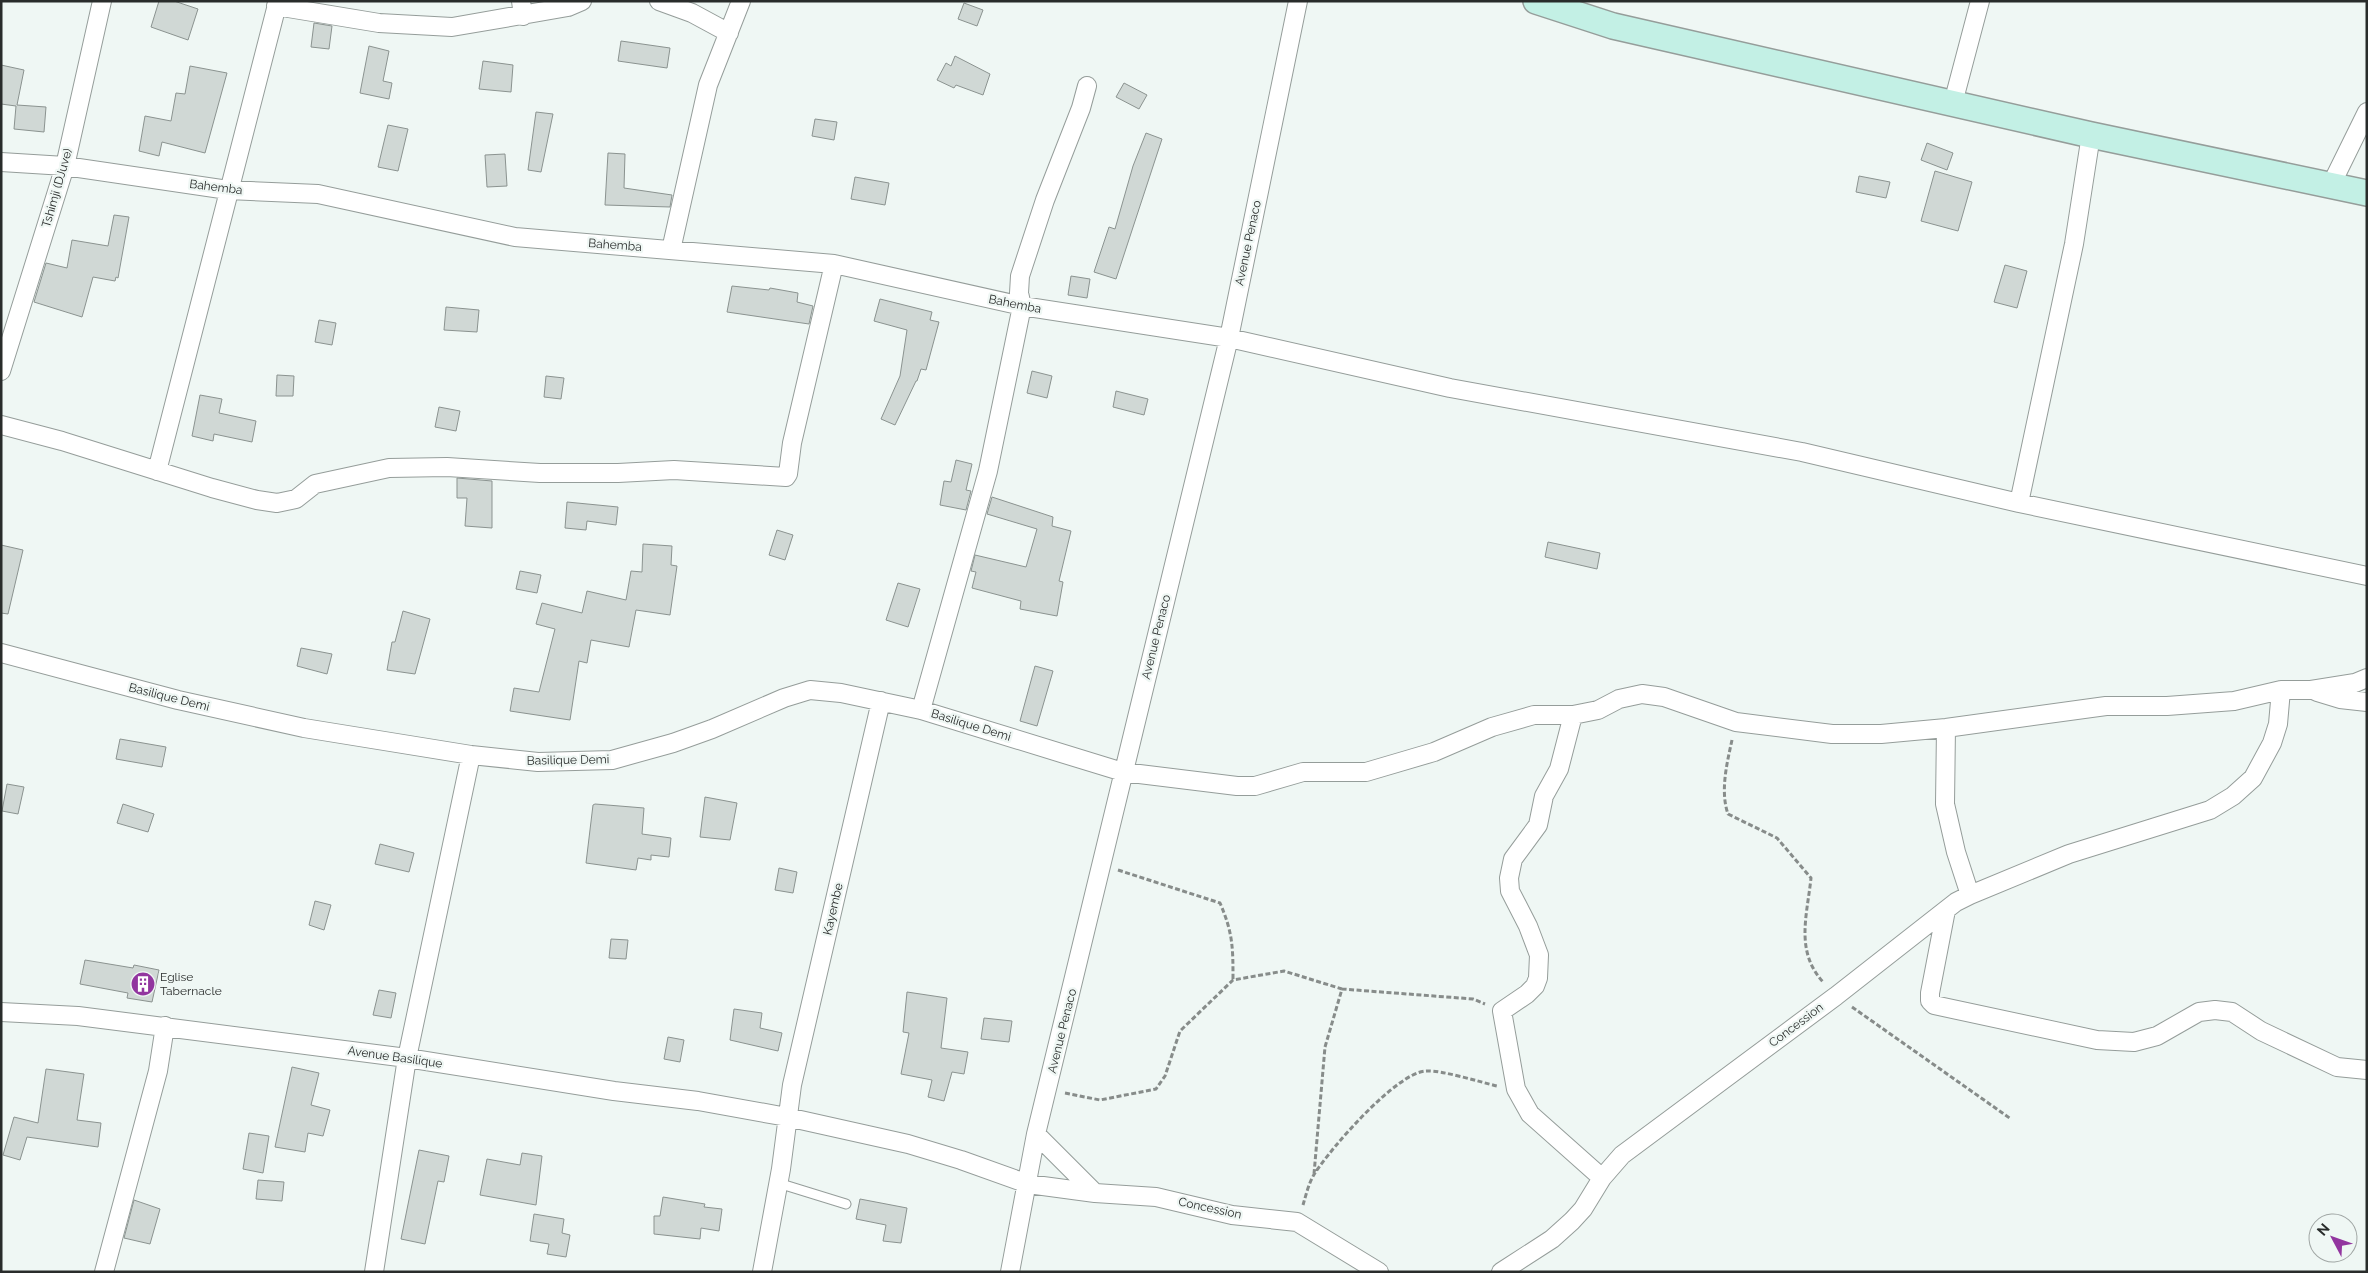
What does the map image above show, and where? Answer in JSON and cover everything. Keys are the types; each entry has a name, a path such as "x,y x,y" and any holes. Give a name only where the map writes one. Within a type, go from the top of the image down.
{"main road":[{"path":"1536,1 1612,26 2091,135 2367,193"}],"street":[{"name":"Tshimji (DJuve)","path":"1,371 64,166 102,1"},
{"path":"157,471 277,4 379,23 452,27 522,9 568,7 582,1"},
{"path":"659,1 692,13 729,33"},
{"path":"671,250 708,85 741,1"},
{"name":"Avenue Penaco","path":"1010,1272 1036,1134 1103,865 1123,772 1229,338 1298,1"},
{"path":"1953,104 1980,1"},
{"path":"921,710 988,471 1022,306 1020,276 1045,200 1081,108 1087,86"},
{"path":"2331,185 2367,112"},
{"path":"2019,503 2074,244 2091,135"},
{"name":"Bahemba","path":"1,162 64,166 228,190 318,194 515,237 834,264 1022,306 1229,338 1450,388 1802,452 2019,503 2367,576"},
{"path":"1,425 230,493 257,500 277,502 296,499 315,484 389,468 447,467 540,473 618,473 674,470 786,477 792,443 834,264"},
{"name":"Basilique Demi","path":"1,653 178,700 304,728 471,755 538,762 612,760 673,743 712,729 784,698 810,690 841,693 921,710 1123,772 1237,786 1255,786 1303,772 1366,772 1434,752 1492,727 1534,715 1573,715 1598,710 1619,699 1642,694 1664,697 1736,722 1832,734 1881,734 1946,728 2106,706 2167,706 2234,701 2281,690 2311,690"},
{"path":"2311,690 2355,683 2367,678"},
{"name":"Concession","path":"1501,1272 1552,1239 1572,1221 1583,1209 1602,1178 1622,1155 1836,996 1946,910 1970,895 2070,854 2210,810 2233,796 2253,778 2272,743 2278,724 2281,690"},
{"path":"2311,690 2340,699 2367,702"},
{"name":"Kayembe","path":"762,1272 778,1183 792,1085 881,701"},
{"path":"1573,715 1559,769 1544,796 1538,825 1513,859 1509,878 1510,891 1528,926 1539,955 1538,978 1535,986 1528,994 1502,1011 1516,1090 1530,1114 1602,1178"},
{"path":"1946,728 1945,804 1956,852 1970,895"},
{"path":"374,1272 407,1058 471,755"},
{"path":"1946,910 1930,992 1930,1000 1934,1005 2097,1040 2134,1042 2157,1036 2199,1012 2215,1010 2232,1012 2261,1031 2337,1067 2367,1070"},
{"name":"Avenue Basilique","path":"1,1012 78,1016 165,1026 407,1058 614,1091 698,1101 787,1117 908,1144 961,1160 1028,1184"},
{"path":"104,1272 158,1071 165,1026"},
{"path":"1036,1134 1095,1193"},
{"name":"Concession","path":"1028,1184 1095,1193 1156,1197 1232,1215 1297,1222 1378,1272"}],"lane":[{"path":"778,1183 846,1204"}],"path":[{"path":"1736,722 1728,762 1724,803 1728,814 1777,838 1811,878 1805,945 1812,970 1836,996 2011,1119"},
{"path":"1103,865 1220,903 1230,926 1233,944 1233,980"},
{"path":"1047,1089 1100,1100 1156,1089 1165,1076 1180,1031 1233,980 1284,971 1342,989 1474,999 1502,1011"},
{"path":"1297,1222 1314,1174 1325,1046 1342,989"},
{"path":"1314,1174 1368,1110 1402,1080 1413,1074 1426,1071 1516,1090"}],"building":[{"path":"159,1 174,1 198,9 188,40 151,27"},
{"path":"964,3 983,10 977,26 958,19"},
{"path":"314,23 332,26 329,49 311,47"},
{"path":"621,41 670,48 667,68 618,61"},
{"path":"369,46 389,51 383,81 392,83 389,99 360,93"},
{"path":"955,56 990,74 983,95 956,85 954,88 937,80 946,63 951,66"},
{"path":"483,61 513,65 511,92 479,89"},
{"path":"1,65 24,70 17,105 46,107 44,132 14,129 16,106 1,104"},
{"path":"190,66 227,73 205,153 162,142 159,156 139,151 145,116 171,121 176,93 185,94"},
{"path":"1124,83 1147,95 1139,109 1116,97"},
{"path":"536,112 553,114 541,172 528,170"},
{"path":"815,119 837,122 834,140 812,136"},
{"path":"388,125 408,129 398,171 378,167"},
{"path":"1146,133 1162,139 1116,279 1094,272 1109,227 1115,229 1133,166"},
{"path":"1927,143 1953,153 1947,170 1921,160"},
{"path":"608,153 625,154 624,188 672,195 670,207 605,205"},
{"path":"505,154 507,186 487,187 485,155"},
{"path":"1935,171 1972,182 1958,231 1921,221"},
{"path":"1859,176 1890,182 1886,198 1856,192"},
{"path":"855,177 889,183 885,205 851,199"},
{"path":"114,215 129,217 118,278 116,277 115,281 93,277 82,317 34,302 46,263 67,268 72,240 108,246"},
{"path":"2005,265 2027,271 2017,308 1994,302"},
{"path":"1071,276 1090,279 1087,298 1068,295"},
{"path":"732,286 769,290 770,288 798,293 797,302 813,306 809,324 727,312"},
{"path":"880,299 932,312 930,320 939,322 926,370 921,369 895,425 881,419 900,376 907,330 874,321"},
{"path":"446,307 479,310 477,332 444,330"},
{"path":"319,320 336,323 332,345 315,342"},
{"path":"1032,371 1052,376 1047,398 1027,393"},
{"path":"277,375 294,376 293,396 276,396"},
{"path":"546,376 564,378 561,399 544,397"},
{"path":"1116,391 1148,399 1144,415 1113,407"},
{"path":"200,395 222,399 219,413 256,421 252,442 214,434 213,441 192,436"},
{"path":"439,407 460,411 456,431 435,427"},
{"path":"956,460 972,464 966,490 971,491 966,510 940,505 944,481 951,482"},
{"path":"457,478 492,481 492,528 465,526 467,498 457,498"},
{"path":"992,497 1053,517 1052,526 1071,531 1059,581 1063,582 1057,616 1020,609 1021,601 972,588 976,572 971,571 975,555 1026,567 1037,529 987,514"},
{"path":"567,502 618,507 616,525 587,521 586,530 565,528"},
{"path":"777,530 793,535 785,560 769,555"},
{"path":"1548,542 1600,553 1597,569 1545,557"},
{"path":"643,544 672,546 671,565 677,566 670,615 636,610 629,647 591,640 587,663 579,661 570,720 510,711 514,688 539,692 555,629 536,624 542,603 582,613 587,591 626,600 631,571 642,572"},
{"path":"1,545 23,550 8,614 1,613"},
{"path":"520,571 541,575 537,593 516,589"},
{"path":"898,583 920,589 908,627 886,620"},
{"path":"403,611 430,619 415,674 387,670 392,642 395,642"},
{"path":"301,648 332,654 327,674 297,666"},
{"path":"1035,666 1053,671 1037,726 1020,721"},
{"path":"120,739 166,747 162,767 116,759"},
{"path":"7,784 24,787 18,814 2,811"},
{"path":"705,797 737,803 730,840 700,837"},
{"path":"123,804 154,814 148,832 117,823"},
{"path":"593,805 644,808 642,834 671,838 669,857 651,855 651,860 638,858 636,870 586,863"},
{"path":"380,844 414,853 409,872 375,864"},
{"path":"779,868 797,872 793,893 775,890"},
{"path":"315,901 331,905 324,930 309,925"},
{"path":"611,939 628,940 626,959 609,958"},
{"path":"85,960 133,968 134,965 159,970 152,1002 127,998 128,993 80,984"},
{"path":"379,990 396,993 391,1018 373,1015"},
{"path":"907,992 947,998 941,1048 968,1052 964,1074 952,1072 944,1101 928,1097 932,1080 901,1074 909,1033 903,1032"},
{"path":"734,1009 762,1013 760,1028 782,1033 778,1051 730,1040"},
{"path":"984,1018 1012,1021 1009,1042 981,1039"},
{"path":"668,1037 684,1040 680,1062 664,1059"},
{"path":"292,1067 319,1073 311,1105 330,1110 323,1136 308,1133 305,1152 275,1147"},
{"path":"46,1069 84,1074 77,1120 101,1123 98,1147 27,1137 20,1160 3,1155 14,1117 38,1123"},
{"path":"249,1133 269,1136 263,1173 243,1169"},
{"path":"419,1150 449,1156 444,1182 438,1181 425,1244 401,1239"},
{"path":"522,1153 542,1156 536,1205 480,1195 487,1159 520,1165"},
{"path":"258,1180 284,1182 282,1201 256,1199"},
{"path":"663,1197 705,1204 704,1207 722,1209 719,1231 701,1228 700,1239 654,1234 654,1216 660,1216"},
{"path":"860,1199 907,1208 901,1243 883,1241 886,1225 856,1219"},
{"path":"134,1200 160,1209 150,1244 124,1238"},
{"path":"534,1214 564,1219 562,1233 570,1235 566,1257 547,1254 549,1244 530,1241"}],"place":[{"name":"Eglise Tabernacle","path":"143,984"}]}
